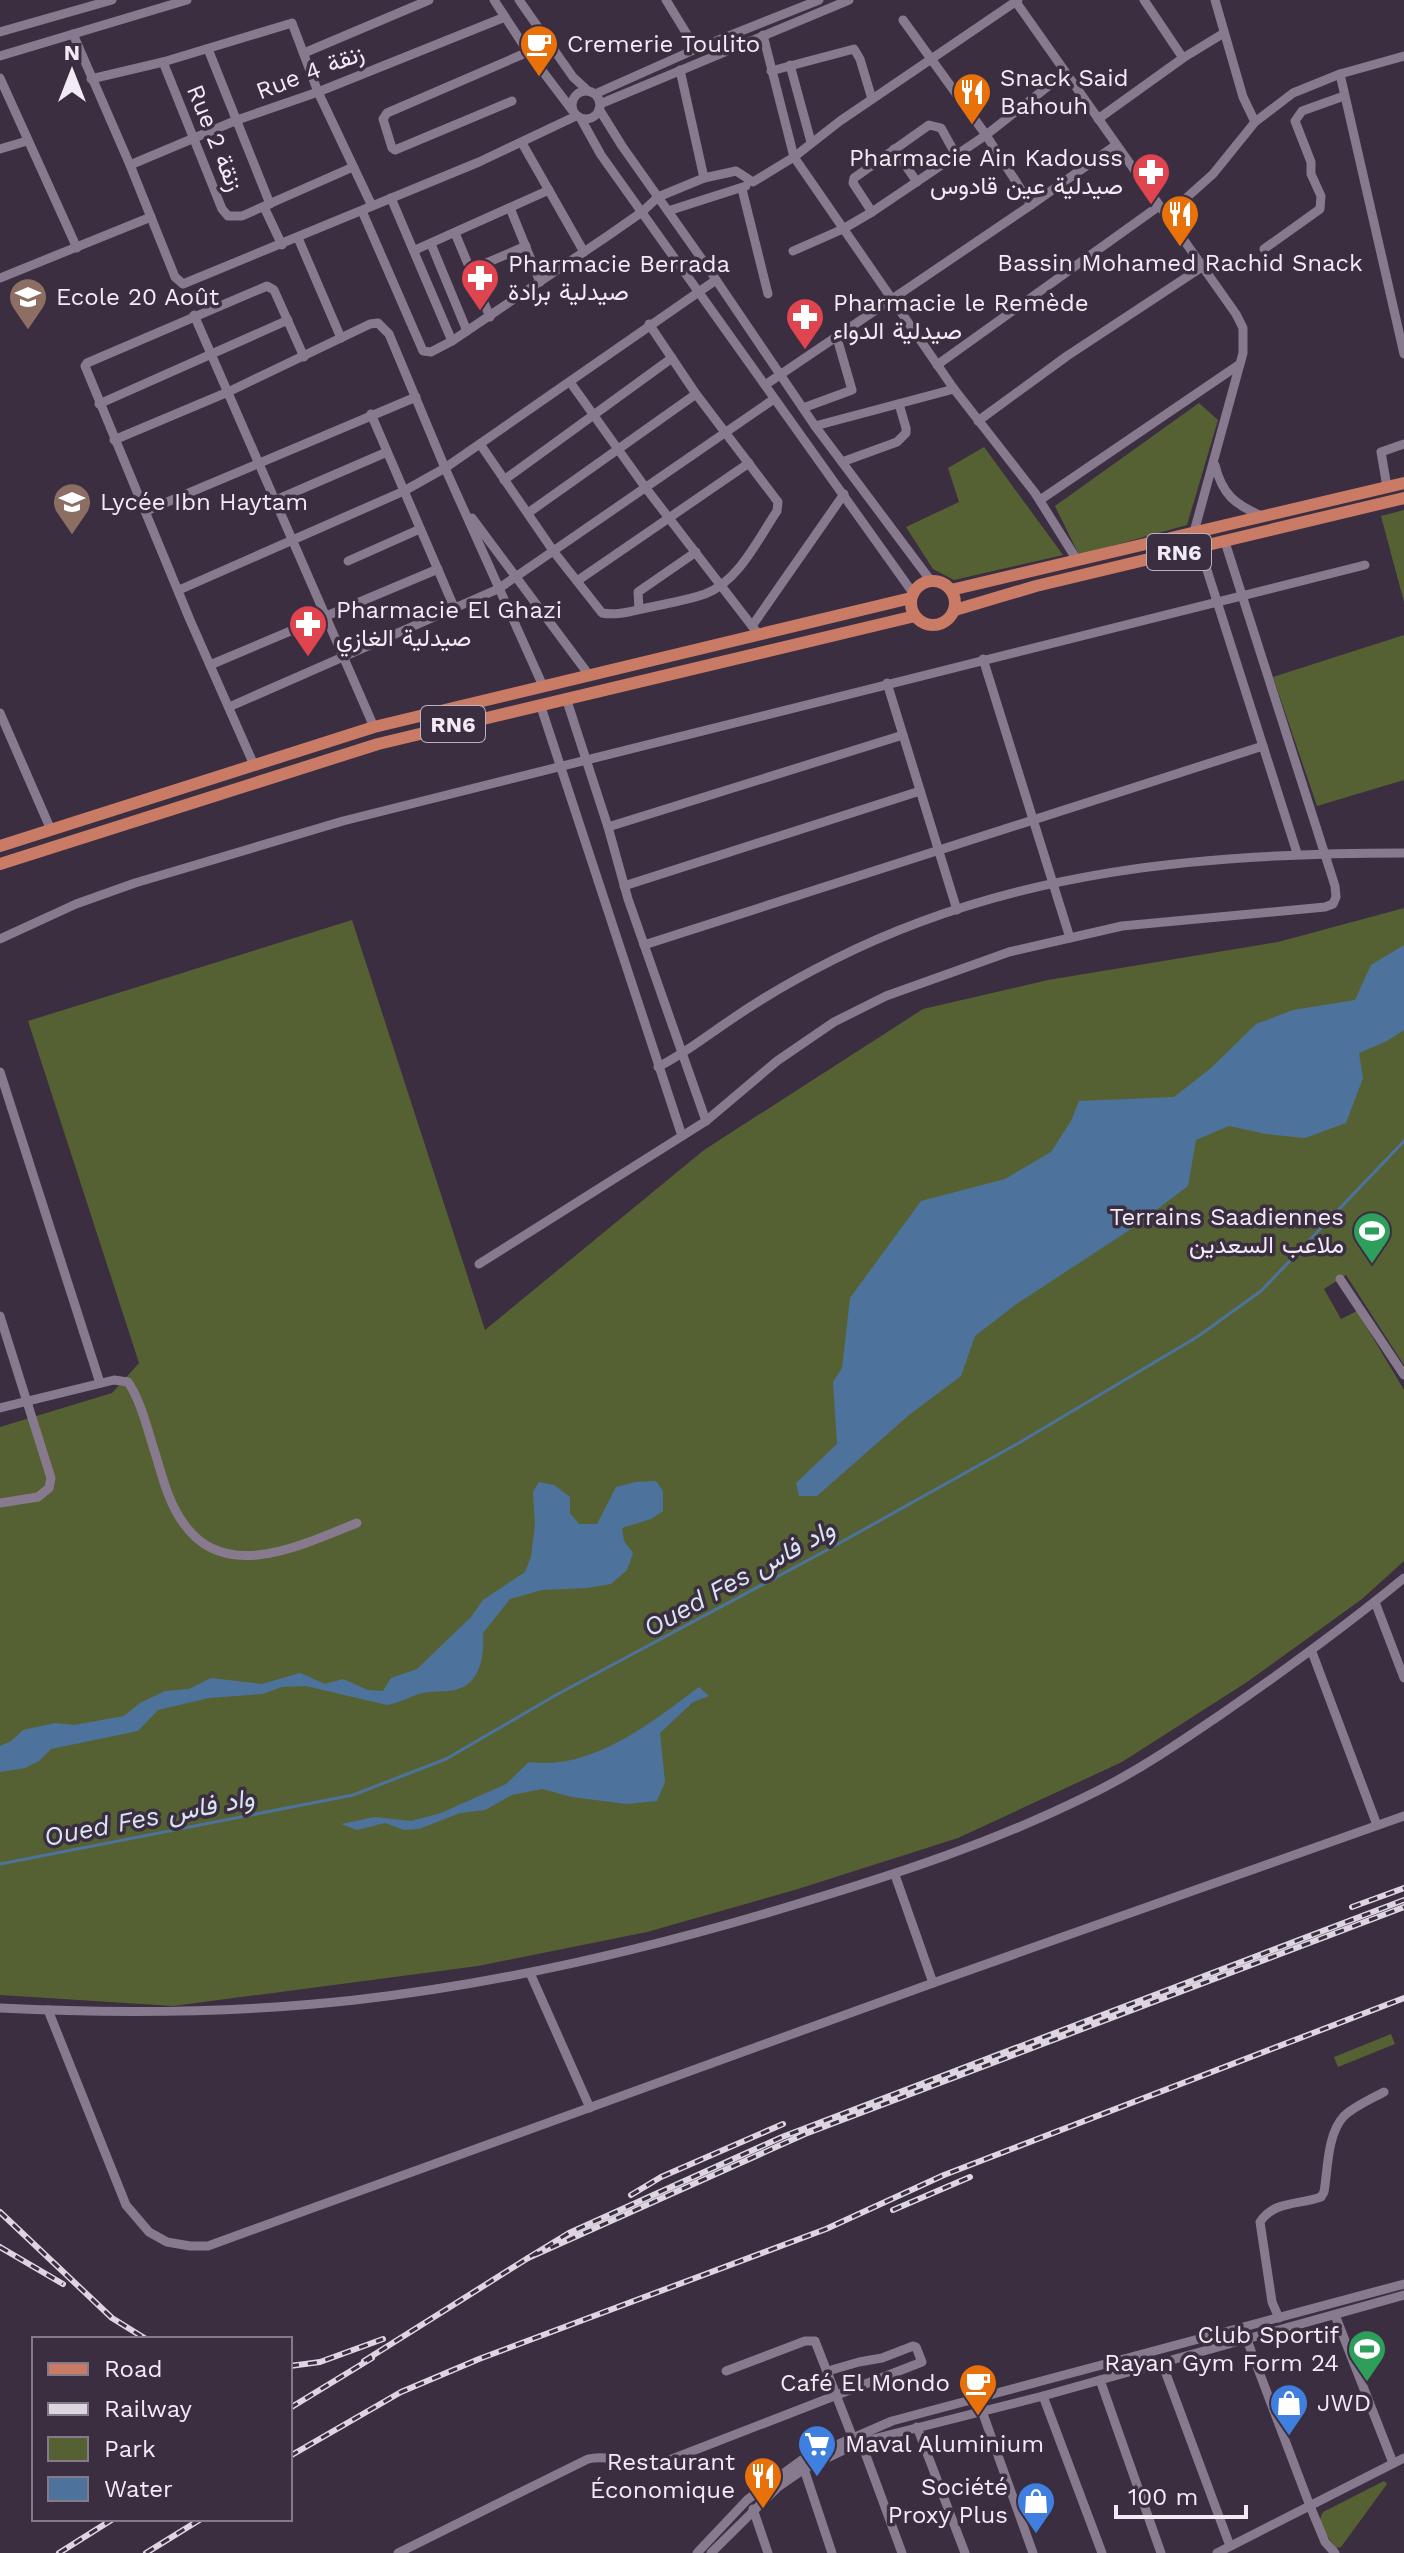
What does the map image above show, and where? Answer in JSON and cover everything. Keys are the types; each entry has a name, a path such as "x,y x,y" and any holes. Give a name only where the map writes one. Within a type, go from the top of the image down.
{"main road":[{"name":"RN6","path":"951,590 1404,483"},
{"name":"RN6","path":"0,864 378,744 915,616 921,622 937,625 945,622 955,610 1036,586 1404,498"},
{"name":"RN6","path":"0,846 374,727 912,595 917,587 931,581"},
{"path":"931,581 939,581 951,590 955,610"},
{"path":"912,595 915,616"}],"street":[{"path":"0,32 112,0"},
{"path":"0,56 187,0"},
{"path":"304,53 429,0"},
{"path":"494,0 844,494 912,595"},
{"path":"519,0 573,77 591,92 658,197 815,426 931,581"},
{"path":"666,0 696,49"},
{"path":"576,115 574,96 591,92 819,0"},
{"path":"73,34 175,277 183,284 522,143 576,115 594,117 600,107 680,70 849,0"},
{"path":"1144,0 1183,58"},
{"path":"1215,0 1243,97 1255,122"},
{"path":"668,211 742,189 794,157 872,99 1017,1 1243,328 1245,341 1240,364 1194,532"},
{"name":"Rue 4 زنقة","path":"130,165 237,120 318,92 505,17"},
{"path":"903,20 986,135 1031,205"},
{"path":"91,79 163,62 292,23 318,92 353,167 423,351 431,352 490,317 642,212 658,197 704,178 736,171 753,182"},
{"path":"1098,119 1183,58 1224,33"},
{"path":"763,35 794,157 954,389 1040,500 1077,560"},
{"path":"208,49 282,245"},
{"path":"771,71 854,49 872,99"},
{"path":"512,101 395,150 383,119 387,113 528,52"},
{"path":"1166,216 1213,174 1255,122 1293,93 1340,74 1404,56"},
{"name":"Rue 2 زنقة","path":"163,62 222,209 228,216 242,216 267,206"},
{"path":"790,65 811,142"},
{"path":"680,70 704,178"},
{"path":"793,251 843,229 872,212 986,135 1065,73"},
{"path":"1340,74 1404,354"},
{"path":"0,78 4,104 27,141 77,248"},
{"path":"1264,249 1320,209 1322,203 1311,174 1311,162 1295,124 1297,117 1302,111 1344,96"},
{"path":"872,212 853,183 854,178 929,125 941,128 956,155"},
{"path":"0,149 27,141"},
{"path":"522,143 584,252"},
{"path":"765,385 1116,145"},
{"path":"894,149 917,182"},
{"path":"267,206 353,167"},
{"path":"742,189 768,294"},
{"path":"415,250 549,190"},
{"path":"391,198 452,341"},
{"path":"937,365 1159,206"},
{"path":"510,208 540,282"},
{"path":"0,278 151,217"},
{"path":"455,233 490,317"},
{"path":"298,238 341,338"},
{"path":"431,244 467,331"},
{"path":"470,270 526,246"},
{"path":"978,421 1067,356 1202,267"},
{"path":"179,590 404,491 445,468 716,280"},
{"path":"254,765 85,370 87,363 267,286 274,290 304,357"},
{"path":"194,315 374,727"},
{"path":"99,404 288,320"},
{"path":"114,440 378,323 389,334 445,468 543,686"},
{"path":"480,444 554,552 602,613 617,614 706,594 721,585 747,556 777,511 778,502 696,394 649,324"},
{"path":"803,408 852,390 837,338"},
{"path":"504,480 672,358"},
{"path":"1040,500 1240,364"},
{"path":"570,382 645,487 756,631 844,494"},
{"path":"815,426 954,389"},
{"path":"528,513 696,394"},
{"path":"146,511 416,397"},
{"path":"229,707 498,589 774,399"},
{"path":"842,462 897,442 906,433 899,404"},
{"path":"371,414 454,607"},
{"path":"1387,487 1381,452 1404,444"},
{"path":"276,500 387,452"},
{"path":"1214,461 1226,494 1236,504 1262,516"},
{"path":"577,581 749,463"},
{"path":"464,508 589,675"},
{"path":"348,561 420,529"},
{"path":"479,1264 706,1121 777,1061 834,1022 886,996 1009,952 1122,926 1333,904 1336,897 1323,852 1225,542"},
{"path":"1200,548 1297,853"},
{"path":"639,609 638,592 696,552"},
{"path":"0,939 76,904 213,858 343,821 1365,565"},
{"path":"210,665 438,569"},
{"path":"983,659 1070,938"},
{"path":"887,683 957,910"},
{"path":"566,698 624,886 706,1121"},
{"path":"540,704 682,1136"},
{"path":"0,713 51,830"},
{"path":"608,827 903,735"},
{"path":"644,945 1263,746"},
{"path":"624,886 920,791"},
{"path":"658,1067 682,1055 757,1002 832,960 914,924 1053,882 1136,867 1297,853 1404,853"},
{"path":"0,1072 100,1383"},
{"path":"1340,1279 1404,1375"},
{"path":"0,1316 50,1472 49,1488 38,1497 0,1503"},
{"path":"0,1408 114,1380 128,1382 170,1500 184,1524 198,1540 216,1553 253,1556 276,1553 357,1523"},
{"path":"0,2008 145,2013 355,2000 530,1973 690,1937 895,1875 990,1840 1090,1795 1171,1748 1312,1652 1404,1578"},
{"path":"1375,1602 1404,1678"},
{"path":"1312,1652 1377,1825"},
{"path":"48,2010 126,2205 149,2232 179,2245 200,2247 1404,1816"},
{"path":"895,1875 933,1983"},
{"path":"530,1973 590,2108"},
{"path":"1279,2318 1272,2302 1260,2222 1278,2206 1321,2197 1335,2130 1354,2109 1384,2092"},
{"path":"711,2553 753,2509 804,2469 892,2421 1404,2284"},
{"path":"697,2553 758,2492 802,2460 857,2439 1043,2396 1404,2295"},
{"path":"1335,2315 1393,2463"},
{"path":"726,2371 812,2340 819,2345 902,2553"},
{"path":"1247,2340 1310,2506 1325,2542 1335,2553"},
{"path":"398,2553 592,2457 648,2466 659,2464 920,2364 922,2360 913,2346 882,2358 828,2371"},
{"path":"1162,2363 1230,2546"},
{"path":"1100,2380 1161,2553"},
{"path":"1043,2396 1102,2553"},
{"path":"982,2411 1033,2553"},
{"path":"917,2427 965,2553"},
{"path":"1217,2553 1404,2458"},
{"path":"804,2469 832,2553"},
{"path":"753,2509 768,2553"}],"green space":[{"path":"1199,403 1218,420 1187,525 1079,555 1055,506"},
{"path":"984,447 1063,555 954,580 933,569 906,527 959,502 948,468"},
{"path":"1404,510 1404,602 1381,516"},
{"path":"1404,635 1404,780 1317,806 1273,677"},
{"path":"1404,908 1404,1365 1346,1275 1324,1289 1341,1319 1357,1311 1404,1390 1404,1561 1362,1599 1247,1682 1122,1762 958,1838 798,1889 647,1932 478,1966 173,2006 0,1995 0,1427 112,1393 139,1363 28,1021 352,920 485,1330 704,1150 923,1009 1048,980 1278,942"},
{"path":"1391,2034 1395,2044 1338,2067 1334,2057"},
{"path":"1384,2481 1387,2484 1341,2547 1336,2548 1325,2533 1320,2519 1323,2512"}],"water":[{"path":"1404,945 1404,1030 1359,1053 1363,1078 1346,1123 1305,1138 1229,1126 1196,1140 1188,1186 975,1336 961,1376 909,1415 817,1496 799,1496 796,1483 837,1444 833,1382 842,1368 850,1298 921,1201 1005,1179 1051,1152 1071,1121 1079,1101 1174,1097 1211,1068 1256,1024 1293,1010 1355,1000 1371,965"},
{"path":"656,1481 663,1491 663,1511 651,1519 622,1528 624,1541 633,1553 627,1570 611,1584 542,1590 510,1599 483,1633 482,1657 477,1672 461,1688 423,1693 387,1705 306,1686 282,1687 262,1694 209,1698 158,1710 138,1731 51,1749 39,1761 25,1768 0,1772 0,1746 23,1730 55,1723 74,1725 124,1716 140,1703 165,1691 189,1689 211,1678 262,1684 300,1673 325,1684 343,1679 368,1690 383,1691 391,1678 417,1669 471,1617 483,1600 525,1572 531,1557 535,1525 533,1492 539,1482 554,1485 570,1497 570,1513 579,1524 597,1524 616,1487"},
{"path":"699,1687 709,1696 693,1702 660,1733 665,1782 657,1801 626,1804 572,1797 542,1789 512,1795 485,1810 460,1813 419,1829 404,1830 385,1823 357,1830 341,1824 375,1817 411,1821 441,1813 506,1784 529,1762 552,1763 597,1752 640,1729"}],"waterway":[{"name":"Oued Fes واد فاس","path":"0,1864 353,1795 446,1759 556,1695 1017,1444 1197,1337 1261,1291 1404,1141"}],"railway":[{"path":"1352,1907 1404,1888"},
{"path":"1404,1900 782,2137 569,2233 528,2258 805,2134 1404,1907"},
{"path":"292,2455 401,2392 479,2359 826,2229 944,2175 1404,1998"},
{"path":"631,2195 661,2177 783,2124"},
{"path":"893,2210 970,2177"},
{"path":"0,2212 112,2318 143,2337"},
{"path":"0,2247 63,2284"},
{"path":"364,2361 528,2258"},
{"path":"292,2366 320,2362 383,2339"},
{"path":"292,2407 372,2358"},
{"path":"59,2553 110,2521"},
{"path":"146,2553 198,2521"}],"place":[{"name":"Cremerie Toulito","path":"539,78"},
{"name":"Snack Said Bahouh","path":"972,126"},
{"name":"Pharmacie Ain Kadouss صيدلية عين قادوس","path":"1151,206"},
{"name":"Bassin Mohamed Rachid Snack","path":"1180,248"},
{"name":"Pharmacie Berrada صيدلية برادة","path":"480,312"},
{"name":"Ecole 20 Août","path":"28,331"},
{"name":"Pharmacie le Remède صيدلية الدواء","path":"805,351"},
{"name":"Lycée Ibn Haytam","path":"72,536"},
{"name":"Pharmacie El Ghazi صيدلية الغازي","path":"308,658"},
{"name":"Terrains Saadiennes ملاعب السعدين","path":"1372,1265"},
{"name":"Club Sportif Rayan Gym Form 24","path":"1367,2383"},
{"name":"Café El Mondo","path":"978,2417"},
{"name":"JWD","path":"1289,2437"},
{"name":"Maval Aluminium","path":"817,2478"},
{"name":"Restaurant Économique","path":"763,2510"},
{"name":"Société Proxy Plus","path":"1036,2535"}]}
